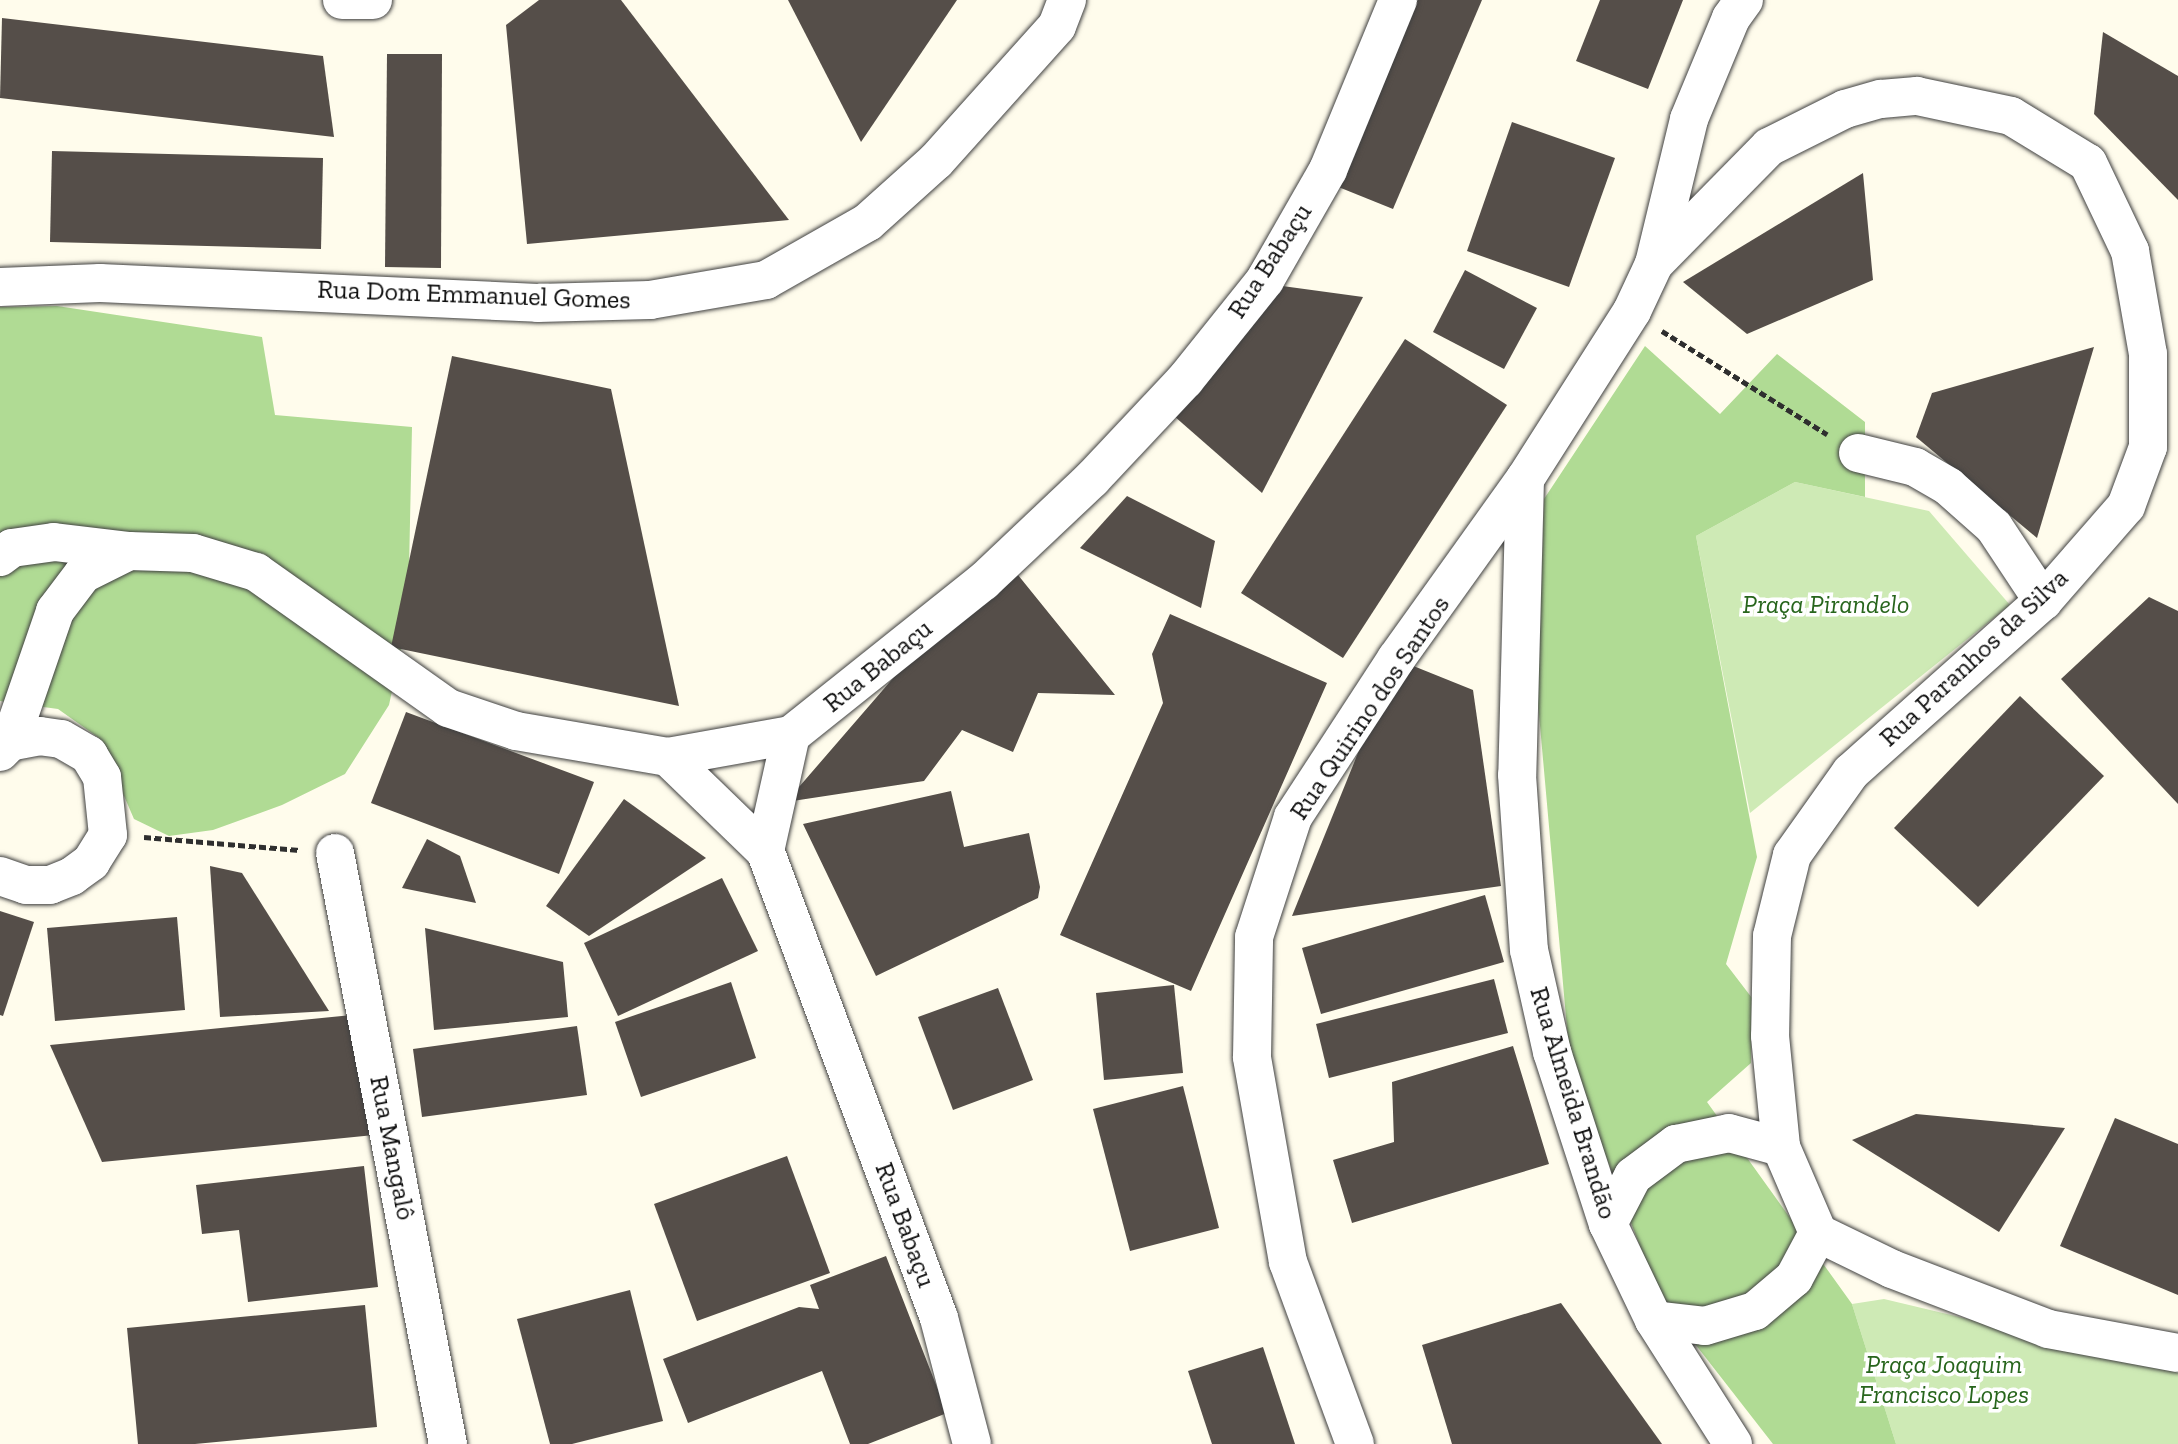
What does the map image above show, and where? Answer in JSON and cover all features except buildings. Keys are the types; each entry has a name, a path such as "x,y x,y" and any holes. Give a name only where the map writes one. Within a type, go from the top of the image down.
{"street":[{"path":"342,0 373,0"},
{"name":"Rua Babaçu","path":"791,735 983,582 1091,479 1185,380 1265,280 1328,170 1398,0"},
{"path":"1654,264 1689,119 1731,18 1744,0"},
{"name":"Rua Dom Emmanuel Gomes","path":"0,287 100,283 538,303 649,300 766,280 868,222 936,161 1058,9"},
{"name":"Rua Paranhos da Silva","path":"1654,264 1769,148 1845,109 1881,99 1917,96 2011,116 2088,163 2130,251 2148,354 2148,447 2126,506 2043,601 1914,711 1851,772 1792,855 1772,936 1770,1037 1781,1147 1818,1233"},
{"name":"Rua Quirino dos Santos","path":"1355,1444 1288,1262 1252,1057 1254,937 1293,817 1396,659 1525,479 1632,312 1654,264"},
{"path":"1858,453 1914,467 1949,488 1994,527 2043,601"},
{"name":"Rua Almeida Brandão","path":"1525,479 1517,775 1530,950 1552,1052 1608,1224 1654,1320 1733,1444"},
{"path":"0,558 12,548 54,542 129,551 193,553 256,572 448,708 516,731 668,757 791,735 765,851"},
{"path":"5,747 55,611 83,574 129,551"},
{"path":"0,876 26,884 50,884 72,876 91,862 108,835 102,778 89,755 61,739 40,736 5,747"},
{"path":"668,757 765,851"},
{"name":"Rua Babaçu","path":"765,851 939,1318 972,1444"},
{"name":"Rua Mangalô","path":"335,853 447,1444"},
{"path":"1608,1224 1633,1176 1676,1144 1729,1133 1781,1147"},
{"path":"1654,1320 1705,1326 1755,1311 1794,1278 1818,1233 1892,1269 2048,1329 2178,1353"}],"path":[{"path":"1632,312 1858,453"},
{"path":"108,835 335,853"}],"green space":[{"path":"57,306 262,337 275,415 412,427 408,617 389,705 345,774 282,805 213,830 169,836 134,819 99,738 58,709 0,701 0,307"},
{"path":"1645,346 1720,414 1777,354 1865,422 1865,497 1795,482 1696,536 1757,857 1726,964 1752,998 1751,1063 1707,1102 1852,1304 1896,1444 1773,1444 1660,1299 1570,1062 1538,703 1544,499"},
{"name":"Praça Pirandelo","path":"1795,482 1929,511 2010,605 1750,813 1696,536"},
{"name":"Praça Joaquim Francisco Lopes","path":"1884,1299 2178,1369 2178,1444 1896,1444 1852,1304"}]}
